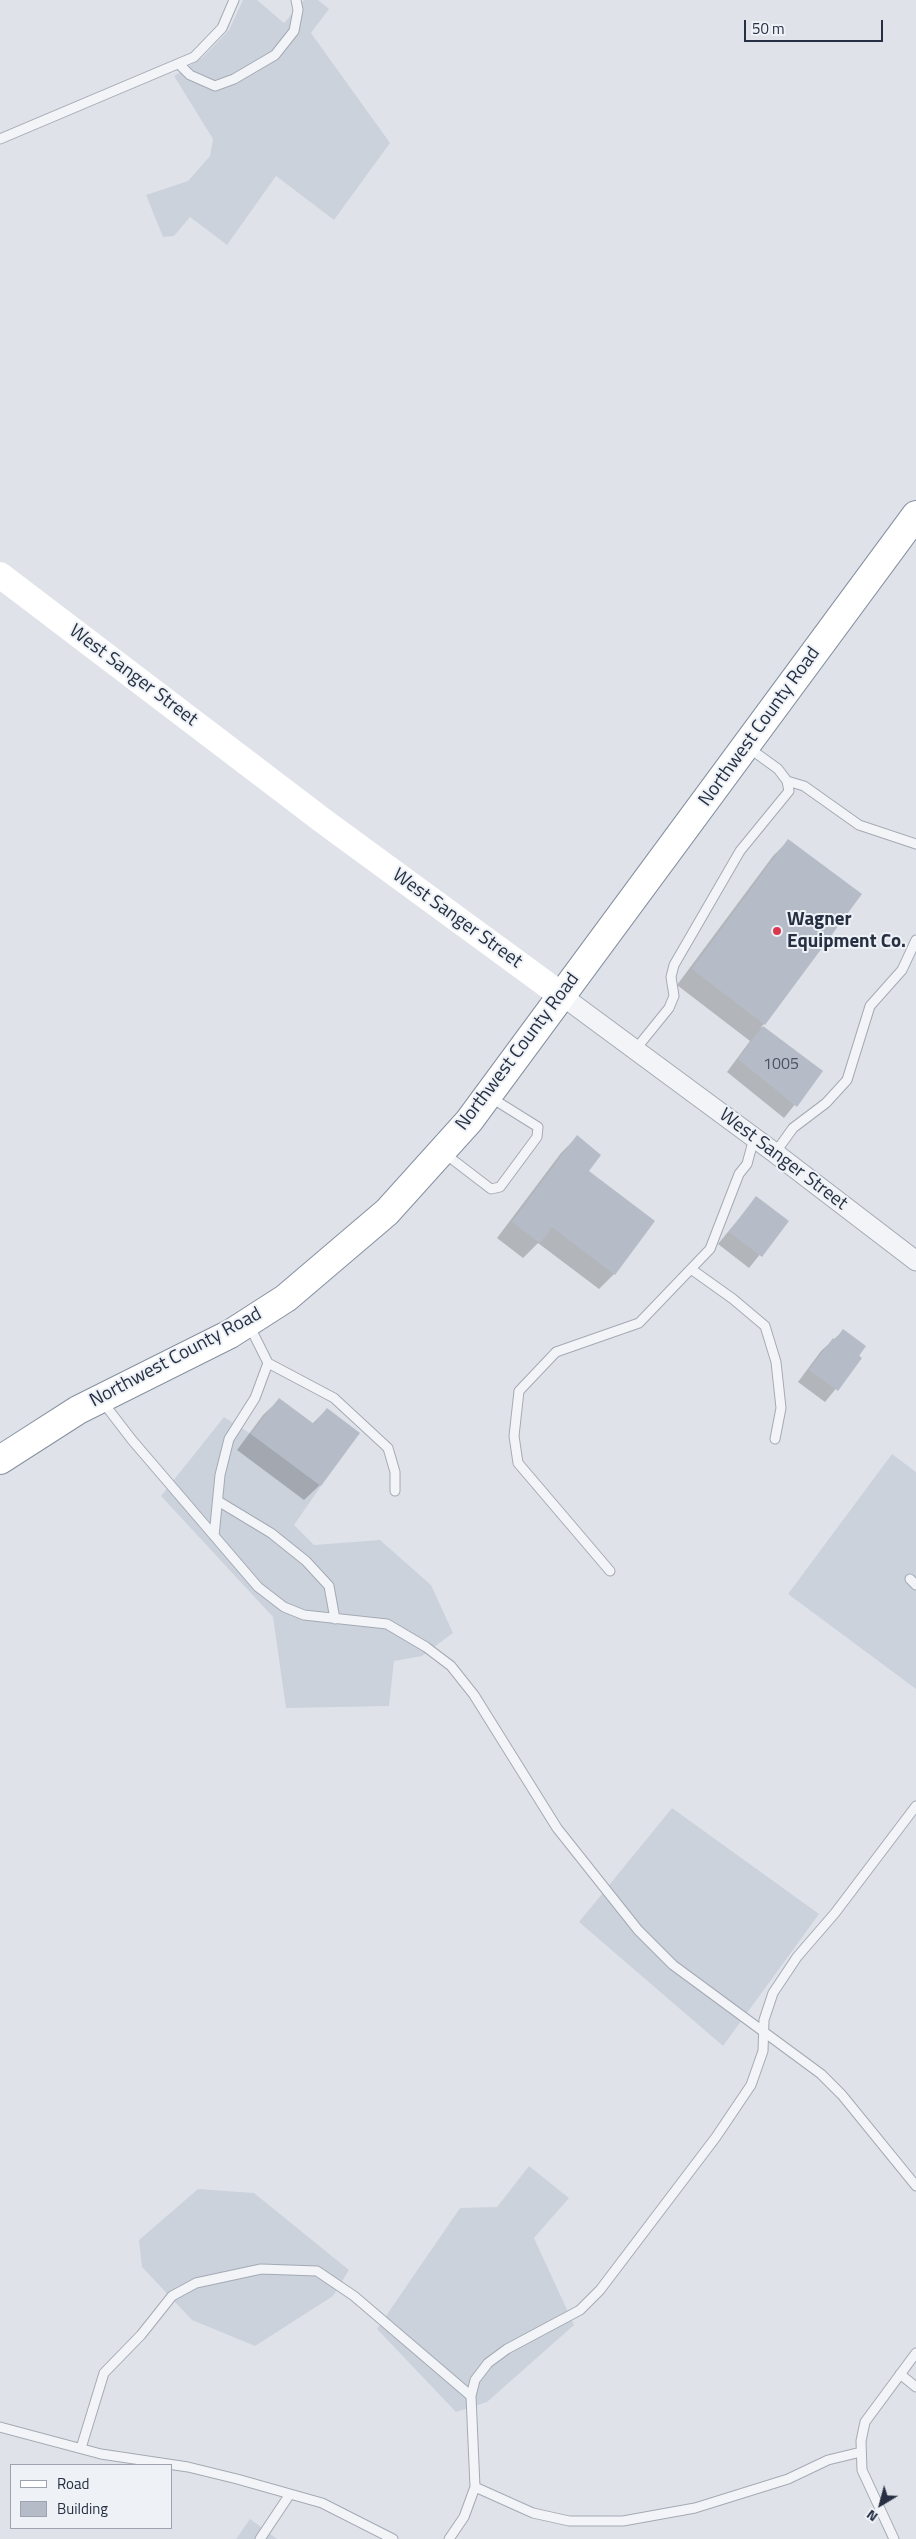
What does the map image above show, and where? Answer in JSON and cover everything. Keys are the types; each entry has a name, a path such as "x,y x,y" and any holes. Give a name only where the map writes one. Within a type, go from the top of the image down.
{"highway":[{"name":"Northwest County Road","path":"0,1460 37,1435 100,1399 230,1334 286,1298 386,1212 442,1152 488,1096 560,995 916,515"}],"main road":[{"name":"West Sanger Street","path":"0,575 318,817 560,995"}],"street":[{"name":"West Sanger Street","path":"560,995 775,1153 916,1261"}],"lane":[{"path":"0,139 194,57 222,28 234,0"},
{"path":"179,64 190,75 215,86 234,79 275,55 294,31 298,10 296,0"},
{"path":"635,1050 669,1008 674,996 671,977 674,965 740,851 789,791 787,781 778,768 746,746"},
{"path":"787,781 804,786 859,825 916,844"},
{"path":"775,1153 793,1128 826,1103 847,1080 870,1006 902,970 916,940"},
{"path":"442,1152 491,1189 500,1187 537,1137 538,1127 488,1096"},
{"path":"610,1571 518,1462 514,1436 520,1390 556,1352 639,1323 710,1249 739,1174 747,1164 754,1138"},
{"path":"691,1269 733,1298 765,1326 776,1362 781,1408 775,1439"},
{"path":"248,1322 268,1363 334,1398 388,1448 395,1472 395,1491"},
{"path":"214,1536 220,1475 229,1439 255,1398 268,1363"},
{"path":"100,1399 258,1587 284,1607 304,1615 387,1624 426,1646 451,1666 474,1696 556,1828 638,1930 673,1965 821,2074 842,2095 916,2186"},
{"path":"218,1501 271,1533 306,1560 329,1586 335,1619"},
{"path":"449,2539 464,2517 474,2487 471,2396 475,2380 488,2363 507,2349 580,2310 600,2290 716,2137 751,2085 763,2051 764,2020 773,1993 797,1957 835,1913 916,1806"},
{"path":"81,2448 104,2373 141,2334 172,2296 196,2283 261,2269 317,2271 354,2296 471,2396"},
{"path":"894,2539 862,2470 860,2441 865,2422 916,2353"},
{"path":"900,2374 916,2386"},
{"path":"0,2427 81,2448 167,2464"},
{"path":"474,2487 533,2513 569,2521 623,2522 695,2508 788,2479 828,2460 861,2452"},
{"path":"172,2465 322,2503 393,2539"},
{"path":"260,2539 290,2494"}],"shaded area":[{"path":"243,0 257,0 284,23 304,0 318,0 329,9 311,33 390,143 334,220 276,176 227,245 190,217 174,236 163,237 146,195 188,181 210,156 213,139 174,76 203,57 229,30"},
{"path":"224,1417 251,1434 321,1486 294,1525 314,1545 380,1540 431,1585 453,1633 422,1656 394,1661 389,1706 286,1708 273,1617 161,1496"},
{"path":"892,1454 916,1472 916,1689 788,1594"},
{"path":"672,1808 819,1914 723,2046 579,1922"},
{"path":"529,2166 569,2198 534,2238 574,2325 487,2402 456,2412 377,2329 460,2208 497,2207"},
{"path":"198,2189 254,2193 349,2270 333,2296 255,2346 192,2320 142,2267 139,2240"},
{"path":"250,2519 277,2539 236,2539"}],"building":[{"name":"Wagner Equipment Co.","path":"788,839 862,894 765,1025 692,969"},
{"path":"763,1026 823,1071 797,1107 738,1059"},
{"path":"577,1135 601,1155 589,1171 655,1221 615,1275 552,1227 540,1243 512,1222"},
{"path":"756,1196 789,1221 762,1257 729,1232"},
{"path":"843,1329 866,1346 859,1356 862,1358 838,1391 809,1370 833,1338 835,1340"},
{"path":"279,1398 314,1424 327,1408 360,1433 321,1486 251,1434"}],"place":[{"name":"Wagner Equipment Co.","path":"777,931"}]}
